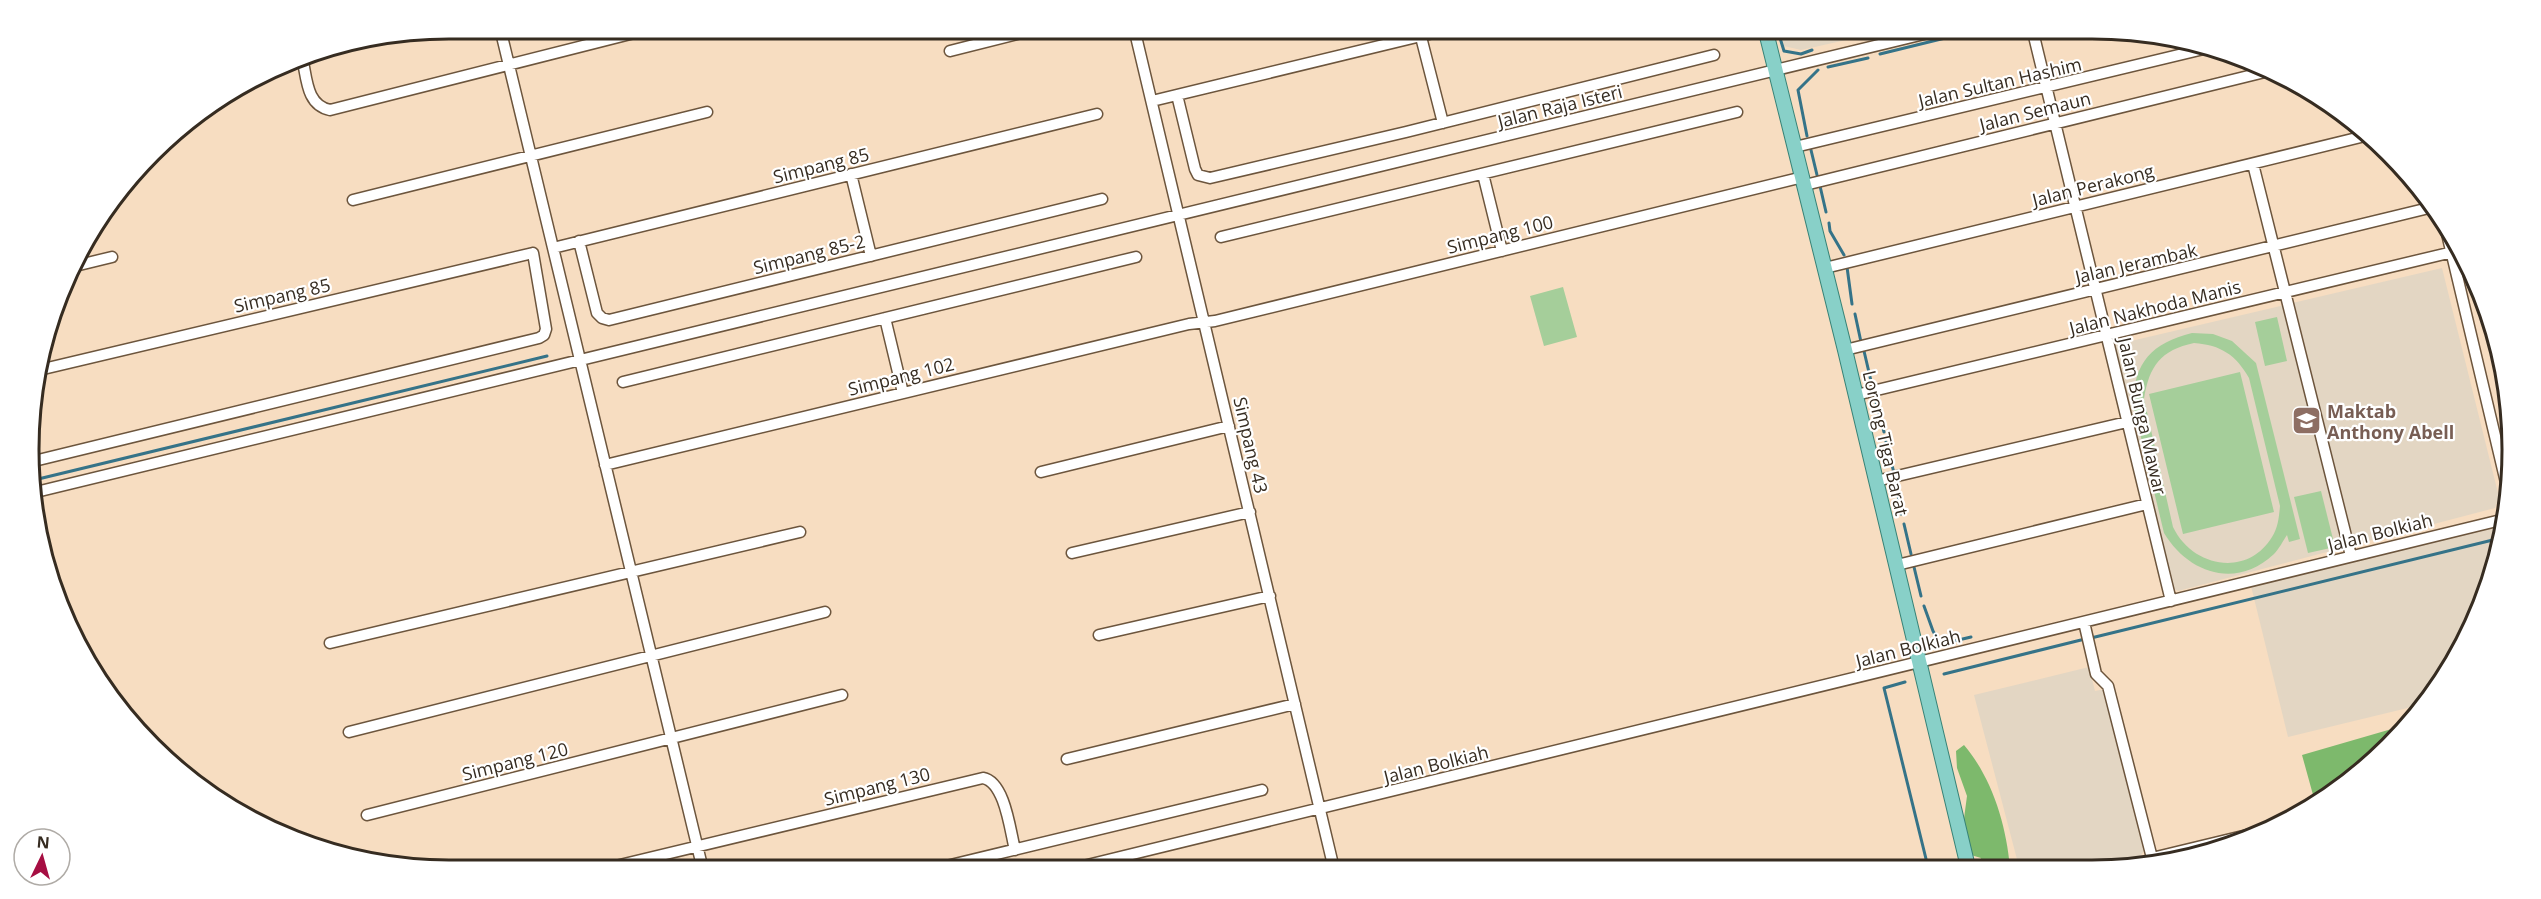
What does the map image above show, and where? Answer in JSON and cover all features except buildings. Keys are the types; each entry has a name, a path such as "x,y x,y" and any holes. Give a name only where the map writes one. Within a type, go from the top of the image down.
{"main road":[{"name":"Lorong Tiga Barat","path":"1768,39 1966,860"}],"street":[{"path":"503,39 701,860"},
{"path":"304,66 312,100 317,105 330,110 611,39"},
{"path":"950,51 997,39"},
{"name":"Simpang 43","path":"1137,39 1332,860"},
{"path":"1152,101 1409,39"},
{"path":"1422,39 1443,123"},
{"name":"Jalan Raja Isteri","path":"42,490 1904,39"},
{"name":"Jalan Bunga Mawar","path":"2035,39 2171,601"},
{"name":"Jalan Sultan Hashim","path":"1795,147 2193,52"},
{"path":"1177,95 1195,169 1198,175 1204,178 1225,176 1714,56"},
{"name":"Jalan Semaun","path":"1804,181 2257,74"},
{"path":"353,200 708,112"},
{"path":"1221,237 1737,112"},
{"name":"Simpang 85","path":"553,248 1097,114"},
{"name":"Jalan Perakong","path":"1825,268 2358,138"},
{"path":"2253,164 2351,556"},
{"path":"851,174 871,256"},
{"path":"1483,174 1502,251"},
{"name":"Simpang 100","path":"1205,322 1804,181"},
{"name":"Simpang 85-2","path":"579,241 597,313 609,320 1102,199"},
{"name":"Jalan Jerambak","path":"1845,350 2424,209"},
{"name":"Jalan Nakhoda Manis","path":"1856,395 2451,252"},
{"name":"Simpang 85","path":"39,460 539,338 544,335 546,329 533,253 47,368"},
{"path":"83,264 112,257"},
{"path":"623,382 1136,257"},
{"path":"2459,267 2502,461"},
{"path":"885,318 903,393"},
{"name":"Simpang 102","path":"605,465 1205,322"},
{"path":"1876,482 2127,422"},
{"path":"1041,472 1230,426"},
{"path":"1897,566 2147,504"},
{"path":"1072,553 1250,512"},
{"name":"Jalan Bolkiah","path":"1108,860 1920,662 2085,627 2171,601 2495,521"},
{"path":"330,643 800,532"},
{"path":"1099,634 1270,596"},
{"path":"349,732 825,612"},
{"path":"2085,627 2096,674 2108,686 2147,856"},
{"name":"Simpang 120","path":"367,815 842,695"},
{"path":"1067,759 1295,704"},
{"name":"Simpang 130","path":"698,846 983,778 993,782 999,790 1015,850"},
{"path":"972,860 1263,790"},
{"path":"640,860 698,846"}],"shaded area":[{"path":"1782,39 1851,39 1801,50 1784,46"},
{"name":"Maktab Anthony Abell","path":"2442,268 2499,496 2495,508 2178,591 2172,588 2114,345"},
{"path":"2495,526 2480,581 2460,631 2433,678 2410,707 2288,737 2251,586"},
{"path":"2089,667 2095,691 2105,689 2145,849 2140,857 2092,860 2017,860 1974,695"}],"green space":[{"path":"1563,287 1577,337 1544,346 1530,296"},
{"path":"2277,317 2287,361 2265,366 2255,322"},
{"path":"2192,333 2213,334 2232,341 2256,363 2300,539 2289,542 2287,535 2274,554 2244,572 2229,574 2199,567 2174,547 2164,533 2133,404 2134,389 2137,377 2148,356 2166,342","holes":["2194,343 2220,349 2233,357 2249,378 2280,506 2277,526 2272,537 2261,550 2249,558 2235,562 2206,559 2182,541 2173,527 2144,399 2149,377 2158,361 2183,346"]},
{"path":"2240,372 2274,512 2183,534 2149,394"},
{"path":"2321,491 2335,547 2308,553 2294,497"},
{"path":"2392,729 2362,758 2313,795 2302,755"},
{"path":"1964,745 1990,787 2001,818 2009,860 1980,860 1981,858 1971,855 1963,826 1967,796 1957,768 1956,751"}],"waterway":[{"path":"1780,39 1784,51 1801,54 1812,50"},
{"path":"1880,54 1941,39"},
{"path":"1828,67 1868,58"},
{"path":"1807,136 1798,90 1818,70"},
{"path":"1811,150 1817,175"},
{"path":"1820,186 1826,212"},
{"path":"1829,223 1830,231 1844,255"},
{"path":"1847,267 1852,304"},
{"path":"1855,314 1861,342"},
{"path":"1864,351 1871,381"},
{"path":"40,479 547,356"},
{"path":"1876,402 1884,432"},
{"path":"1886,442 1894,473"},
{"path":"1896,482 1901,514"},
{"path":"1904,524 1911,554"},
{"path":"2091,638 2492,540"},
{"path":"1914,567 1921,596"},
{"path":"1924,606 1938,640 1950,642 1971,637"},
{"path":"1944,674 2085,639"},
{"path":"1905,682 1884,688 1926,860"}],"place":[{"name":"Maktab Anthony Abell","path":"2306,421"}]}
